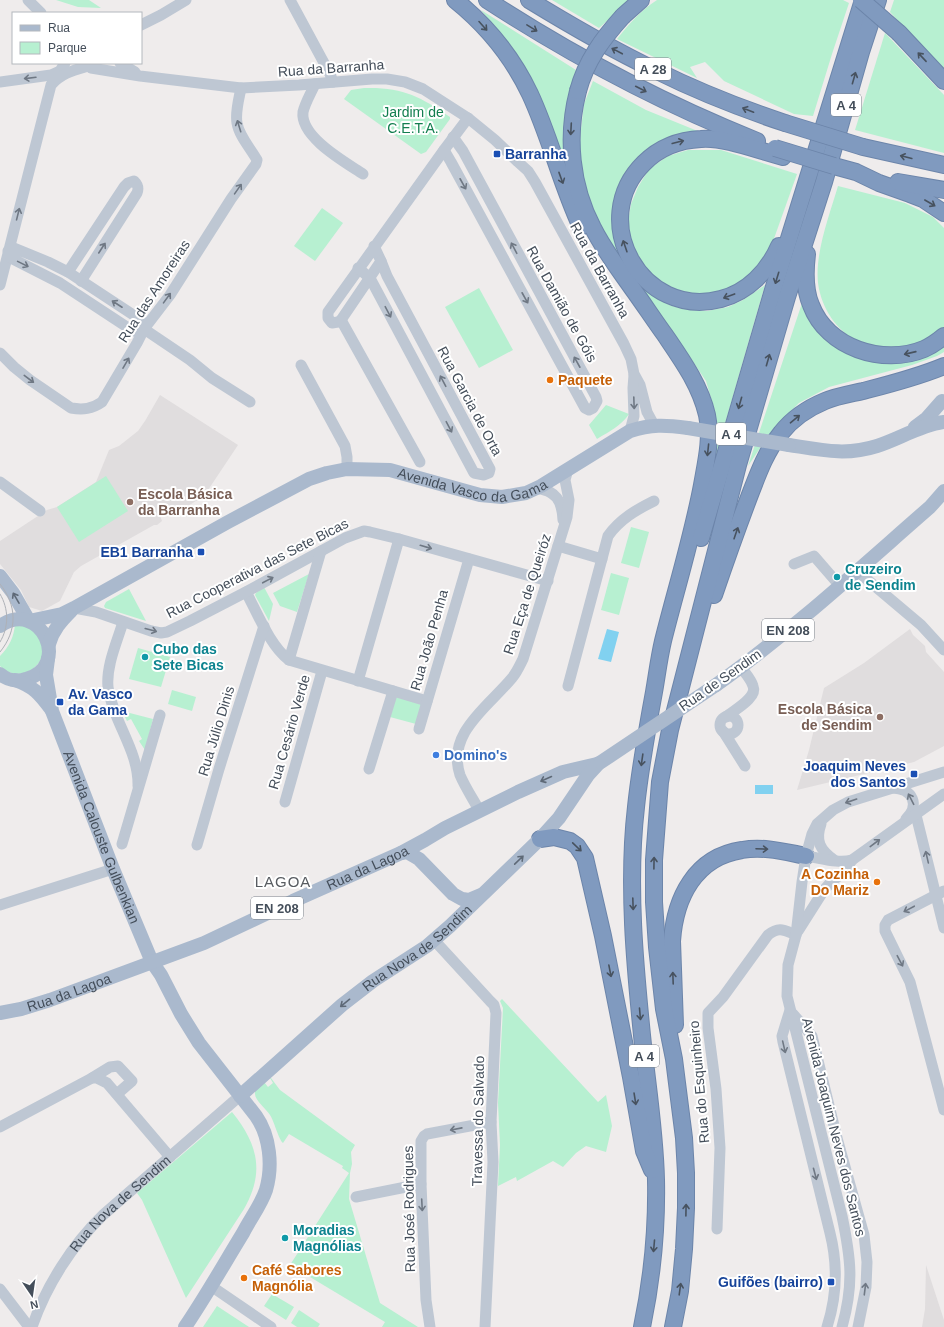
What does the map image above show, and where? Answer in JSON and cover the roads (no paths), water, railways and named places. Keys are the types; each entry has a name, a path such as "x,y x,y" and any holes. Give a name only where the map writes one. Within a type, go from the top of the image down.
{"highway":[{"path":"455,0 483,25 512,63 530,94 573,210 592,247 629,301 697,385"},
{"name":"A 28","path":"487,0 570,52 614,76 691,113 779,152"},
{"name":"A 28","path":"529,0 599,42 656,71 721,100 785,123 863,147 944,165"},
{"path":"641,0 623,16 604,37 591,57 578,91 572,118 571,144 577,184 586,212 601,243 680,357 697,385 705,406 708,421 708,456 690,544 663,642 648,722"},
{"path":"862,0 899,33 944,81"},
{"name":"A 4","path":"642,1327 650,1283 654,1244 656,1179 654,1131 643,1047 637,978 633,880 636,807 648,722 773,290 862,0"},
{"name":"A 4","path":"673,1327 682,1269 686,1208 684,1138 674,1059 664,1009 654,902 654,860 660,782 670,730 738,465 787,297 824,182 878,0"},
{"path":"817,148 776,253 764,272 746,288 736,294 715,300 692,301 670,296 650,284 642,276 628,256 620,223 622,200 630,181 640,167 653,154 670,144 680,141 702,138 727,142 779,152 834,166 908,184 944,190"},
{"path":"855,171 879,183 923,199 944,213"},
{"path":"824,182 821,204 805,269 805,281 810,304 821,324 840,341 859,350 881,356 909,354 924,349 944,336"},
{"path":"891,383 917,373 944,359"},
{"path":"682,685 740,519 768,451 781,433 802,413 824,401 914,377 944,366"},
{"path":"540,839 554,838 570,841 577,846 585,858 603,936 644,1151 656,1179"},
{"path":"674,1059 675,1025 672,941 674,919 685,890 698,872 715,860 733,852 760,849 806,856"}],"main road":[{"name":"Avenida Vasco da Gama","path":"886,443 907,432 927,418 943,400"},
{"path":"943,400 940,412 944,420"},
{"name":"Avenida Vasco da Gama","path":"0,626 13,620 29,621 62,614 309,479 346,469 390,470 480,495 502,497 526,493 630,431 654,425 688,428 789,445 847,452 863,450 886,443 944,420"},
{"name":"Rua de Sendim","path":"599,763 741,667 857,572 930,507 944,491"},
{"path":"0,576 13,593 29,621 42,631 49,644"},
{"name":"Avenida Vasco da Gama","path":"49,644 57,626 74,608"},
{"name":"Avenida Calouste Gulbenkian","path":"49,644 46,674 52,711 112,869 152,962 190,1028 237,1098 256,1116 263,1127 266,1138 269,1161 267,1184 262,1200 185,1327"},
{"path":"4,676 23,680 31,678 44,667 48,659"},
{"name":"Avenida Calouste Gulbenkian","path":"4,676 28,685 35,690 41,695 52,711"},
{"name":"Rua da Lagoa","path":"0,1013 21,1009 50,1000 204,942 401,853 479,810 551,777 599,763"},
{"name":"Rua Nova de Sendim","path":"237,1098 342,1005 373,981 434,940 450,926 540,839 559,818 599,763"},
{"path":"573,770 577,773 580,779 580,788"},
{"path":"425,840 422,844 421,851 426,866"},
{"path":"401,853 407,852 413,855 453,894 460,906 460,912 450,926"},
{"path":"453,894 462,899 469,900 479,896 490,887"}],"street":[{"path":"28,0 41,12"},
{"path":"142,17 173,0"},
{"path":"142,24 186,0"},
{"path":"290,0 333,82"},
{"path":"0,82 51,76 60,71 64,64"},
{"path":"84,66 97,67 102,64"},
{"name":"Rua da Barranha","path":"122,64 140,76"},
{"name":"Rua da Barranha","path":"4,250 51,85 63,74 84,66 140,76 241,88 372,79 405,82 423,89 468,118 495,140 528,171 624,344 634,374 640,385 647,412 654,425"},
{"path":"315,84 303,113 304,122 309,132 318,142 362,174"},
{"name":"Rua das Amoreiras","path":"0,353 14,367 66,406 79,410 88,409 95,407 102,402 134,349 144,329 170,295 231,199 256,164 257,160 237,124 241,88"},
{"path":"374,246 381,261 341,320 332,323 328,318 328,312 358,268 453,137 468,118"},
{"name":"Rua Damião de Góis","path":"444,150 452,162 585,408 589,410 594,408 597,401 596,397 463,152 453,137"},
{"path":"68,272 124,187 128,183 134,181 137,184 137,193 81,280"},
{"path":"4,250 14,248 48,262 81,280 141,320 144,329 190,360 212,378 250,402"},
{"path":"0,285 4,250"},
{"path":"4,250 11,258 60,283 133,331 144,329"},
{"name":"Rua Garcia de Orta","path":"370,278 474,473 484,475 489,474 490,469 391,283 381,261"},
{"path":"358,268 370,278"},
{"path":"341,320 420,462"},
{"path":"301,365 345,446 347,457 346,469"},
{"name":"Rua da Barranha","path":"630,431 634,416 634,374"},
{"name":"Rua Eça de Queiróz","path":"479,810 460,775 457,758 460,742 470,725 485,706 514,676 523,659 548,581 568,509 569,500 565,480 568,469"},
{"path":"0,482 40,511"},
{"name":"Rua Eça de Queiróz","path":"536,488 553,493 558,499 562,508 563,528"},
{"path":"568,686 608,536 616,526 635,511 654,500"},
{"name":"Rua Cooperativa das Sete Bicas","path":"74,608 86,610 151,631 162,633 167,632 246,592 345,538 364,531 399,539 548,581"},
{"path":"358,680 399,539"},
{"path":"558,546 602,559"},
{"path":"289,660 321,552"},
{"path":"794,564 814,556 840,586"},
{"name":"Rua João Penha","path":"419,729 469,559"},
{"path":"857,572 921,625 944,650"},
{"path":"246,592 275,646 289,660 427,701"},
{"path":"123,622 111,663 108,686 136,763 138,786"},
{"name":"Rua Júlio Dinis","path":"197,845 264,626"},
{"path":"741,667 754,687 752,697 721,720 720,723 723,731 745,766"},
{"name":"Rua Cesário Verde","path":"285,802 322,671"},
{"path":"369,770 393,691"},
{"path":"733,747 744,703"},
{"path":"122,844 160,715"},
{"path":"723,731 731,734 738,726 734,717 726,717"},
{"name":"Avenida Joaquim Neves dos Santos","path":"842,1327 847,1309 850,1288 849,1249 787,996 787,974 791,950 796,935 806,856 812,834 817,824 824,816 839,805 944,772"},
{"name":"Avenida Joaquim Neves dos Santos","path":"881,791 894,788 901,789 907,792 912,798 914,805 912,812 898,826"},
{"name":"Avenida Joaquim Neves dos Santos","path":"796,935 824,890 832,881 844,872 852,860 944,794"},
{"path":"916,815 940,893 944,928"},
{"path":"824,816 818,832 818,838 820,846 828,856 834,860"},
{"path":"806,856 846,862 852,860"},
{"path":"0,905 112,869"},
{"path":"940,893 888,920 885,926 887,936 910,982 944,1110"},
{"name":"Rua do Esquinheiro","path":"717,1229 720,1148 716,1089 708,1028 708,1013 723,997 768,934 774,930 781,929 796,935"},
{"name":"Travessa do Salvado","path":"434,940 484,994 495,1009 496,1018 492,1122 493,1162 485,1327"},
{"path":"790,1010 782,1036 783,1042 830,1234 836,1265 836,1285 826,1327"},
{"path":"790,1010 812,1036 837,1138 864,1235 867,1262 866,1287 858,1327"},
{"path":"0,1127 110,1067 118,1066 132,1081 117,1094"},
{"path":"92,1078 102,1079 117,1094 170,1157"},
{"name":"Rua Nova de Sendim","path":"31,1327 39,1308 64,1263 87,1230 237,1098"},
{"name":"Rua José Rodrigues","path":"430,1327 426,1300 421,1184 421,1143 424,1136 492,1122"},
{"path":"356,1197 421,1184"},
{"path":"211,1286 271,1327"},
{"path":"0,1289 31,1327"}],"water":[{"path":"607,629 619,632 611,662 598,659"},
{"path":"755,785 773,785 773,794 755,794"}],"tram line":[{"path":"0,584 10,600 13,618 10,635 0,652"},
{"path":"0,594 5,606 7,618 5,630 0,642"}],"place":[{"name":"Barranha","path":"497,154"},
{"name":"Paquete","path":"550,380"},
{"name":"Escola Básica da Barranha","path":"130,502"},
{"name":"EB1 Barranha","path":"201,552"},
{"name":"Cruzeiro de Sendim","path":"837,577"},
{"name":"Cubo das Sete Bicas","path":"145,657"},
{"name":"Av. Vasco da Gama","path":"60,702"},
{"name":"Escola Básica de Sendim","path":"880,717"},
{"name":"Domino's","path":"436,755"},
{"name":"Joaquim Neves dos Santos","path":"914,774"},
{"name":"A Cozinha Do Mariz","path":"877,882"},
{"name":"Moradias Magnólias","path":"285,1238"},
{"name":"Café Sabores Magnólia","path":"244,1278"},
{"name":"Guifões (bairro)","path":"831,1282"}],"district":[{"name":"LAGOA","path":"283,881"}],"park label":[{"name":"Jardim de C.E.T.A.","path":"413,120"}]}
